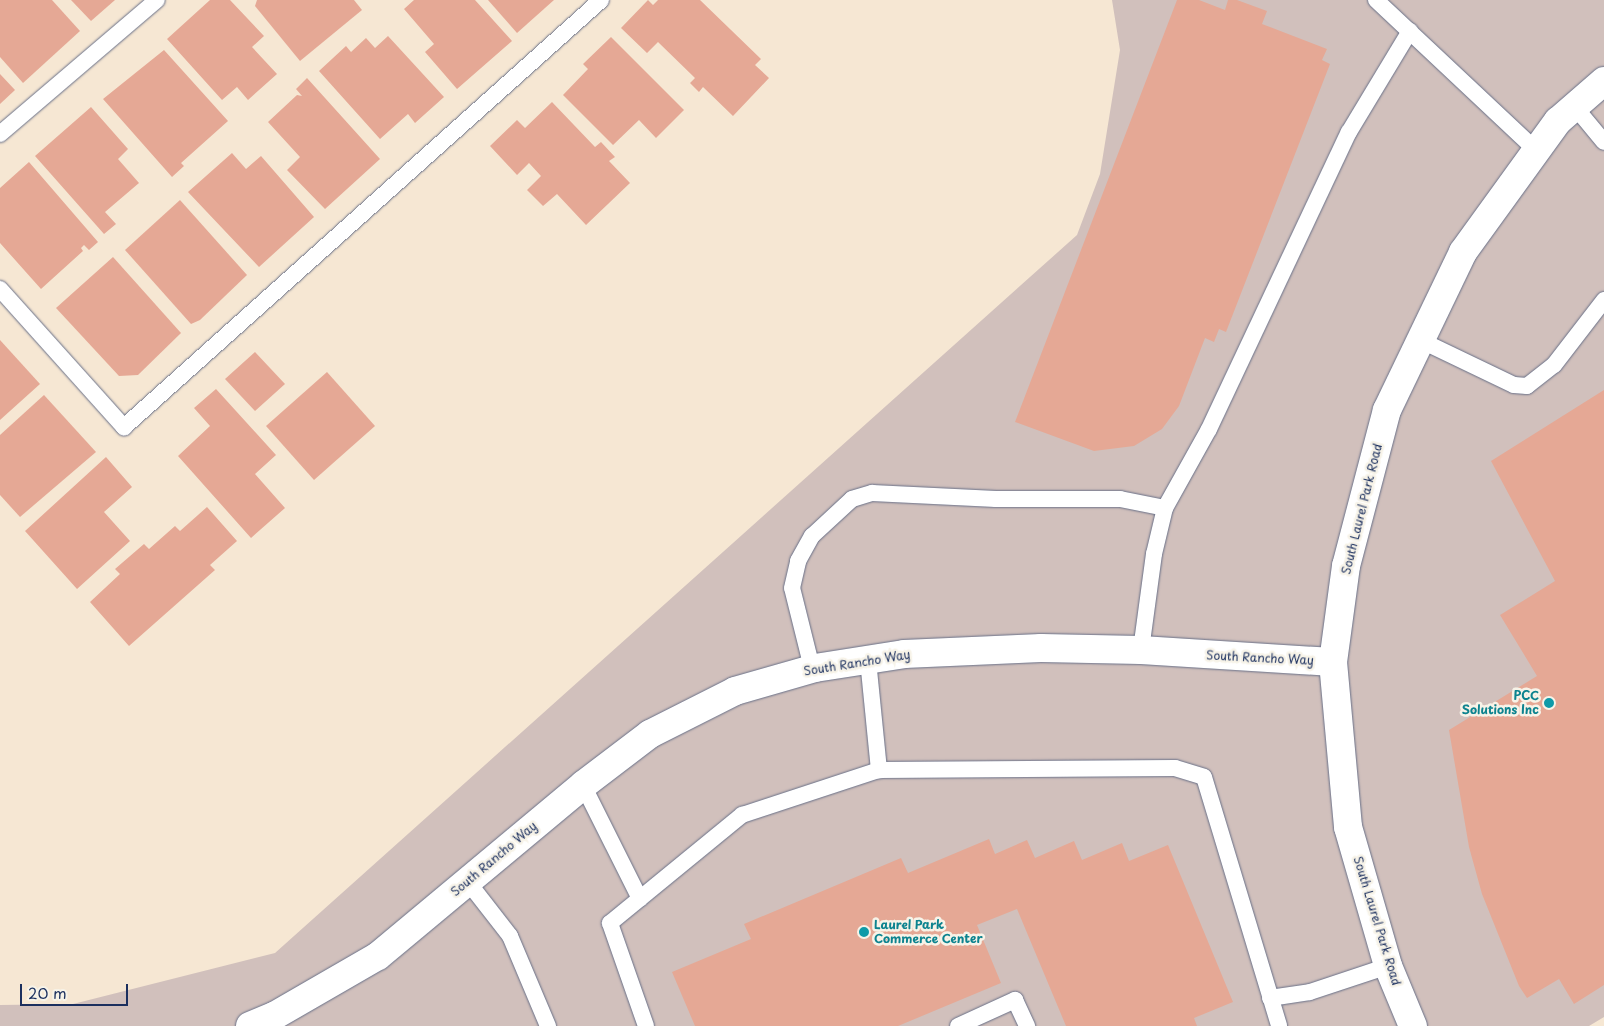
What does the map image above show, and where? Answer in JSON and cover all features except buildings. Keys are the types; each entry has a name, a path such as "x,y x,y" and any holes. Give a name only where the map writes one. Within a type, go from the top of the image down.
{"street":[{"name":"South Laurel Park Road","path":"1413,1026 1388,966 1348,827 1332,662 1346,566 1387,410 1463,252 1558,122 1604,81"},
{"name":"South Rancho Way","path":"250,1026 274,1016 378,956 583,785 650,734 727,695 812,668 904,654 1041,648 1141,650 1332,662"}],"lane":[{"path":"0,134 157,0"},
{"path":"0,289 124,427 601,0"},
{"path":"1376,0 1536,150"},
{"path":"1141,650 1154,554 1166,508 1209,429 1349,132 1410,31"},
{"path":"1575,107 1604,142"},
{"path":"1420,340 1514,385 1527,386 1554,365 1604,300"},
{"path":"812,668 792,588 798,562 812,536 852,499 872,493 996,499 1120,499 1166,508"},
{"path":"868,660 879,770"},
{"path":"646,1026 610,924 742,815 879,770 1175,768 1204,777 1278,1026"},
{"path":"583,785 640,899"},
{"path":"468,882 510,936 548,1026"},
{"path":"1270,998 1310,992 1388,966"},
{"path":"958,1026 1015,1000 1027,1026"}],"shaded area":[{"path":"1112,0 1604,0 1604,1017 1589,1026 0,1026 0,1005 73,1004 275,953 1077,235 1100,174 1120,50"}],"place":[{"name":"PCC Solutions Inc","path":"1549,703"},
{"name":"Laurel Park Commerce Center","path":"864,932"}]}
